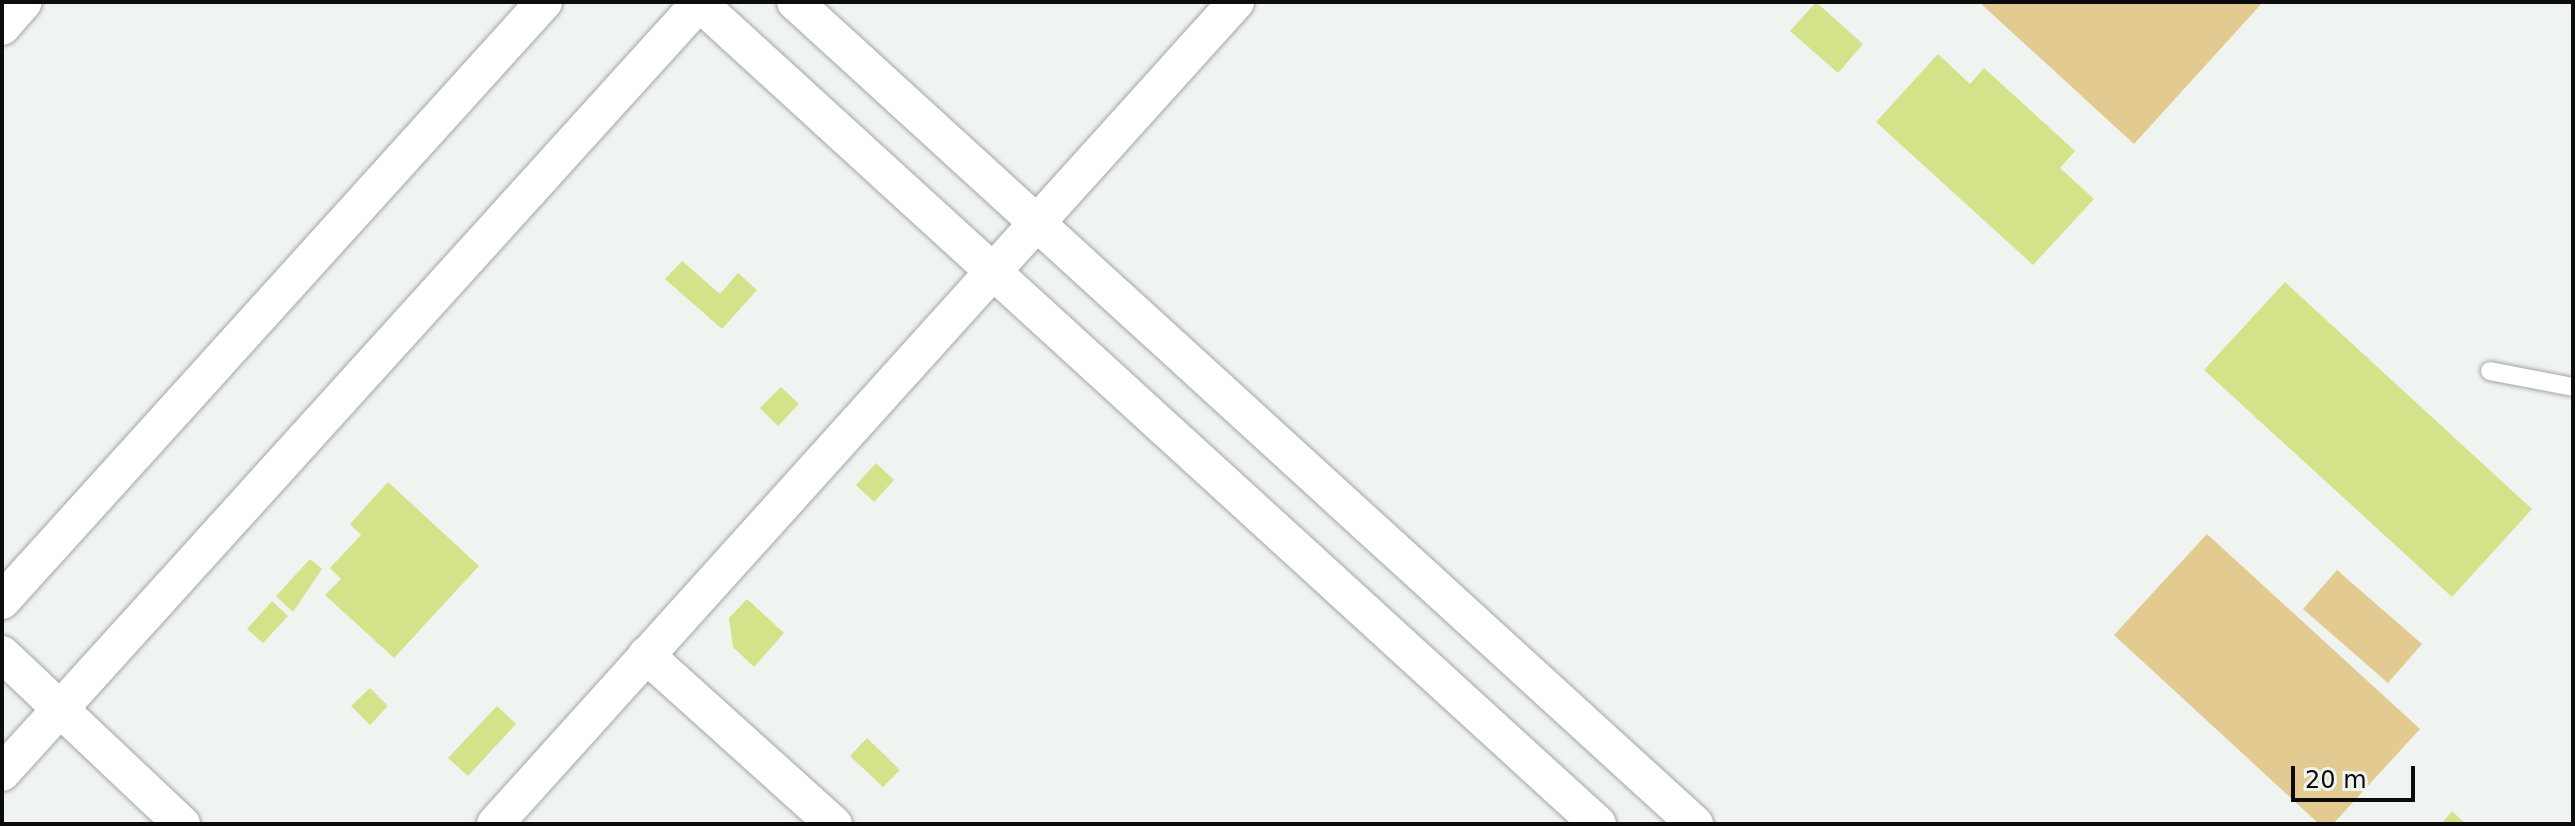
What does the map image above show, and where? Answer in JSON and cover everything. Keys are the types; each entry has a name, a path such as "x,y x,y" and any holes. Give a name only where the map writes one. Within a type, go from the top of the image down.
{"street":[{"path":"2,27 24,2"},
{"path":"2,601 544,2"},
{"path":"2,773 699,2 1598,824"},
{"path":"795,2 1695,824"},
{"path":"495,824 1236,2"},
{"path":"2,654 182,824"},
{"path":"646,655 834,824"}],"lane":[{"path":"2490,371 2573,387"}],"shaded area":[{"path":"1979,2 2263,2 2134,144"},
{"path":"2207,534 2420,729 2333,824 2319,824 2114,635"},
{"path":"2337,570 2422,644 2388,683 2303,609"}],"building":[{"path":"1816,2 1863,44 1838,73 1790,31"},
{"path":"1938,54 1970,84 1984,68 2075,151 2060,168 2094,199 2033,265 1876,122"},
{"path":"682,261 720,294 738,273 757,290 722,329 665,279"},
{"path":"2285,282 2532,509 2452,597 2204,370"},
{"path":"781,387 799,404 778,426 760,408"},
{"path":"876,463 894,480 874,502 856,485"},
{"path":"388,482 479,566 394,658 325,595 341,579 330,568 361,535 350,524"},
{"path":"310,559 322,569 293,612 276,596"},
{"path":"747,599 784,633 754,667 733,647 729,618"},
{"path":"272,601 288,616 263,643 247,629"},
{"path":"370,688 388,706 370,725 351,706"},
{"path":"497,706 516,724 468,776 448,758"},
{"path":"867,738 900,770 883,787 850,756"},
{"path":"2452,811 2466,824 2441,824"}]}
